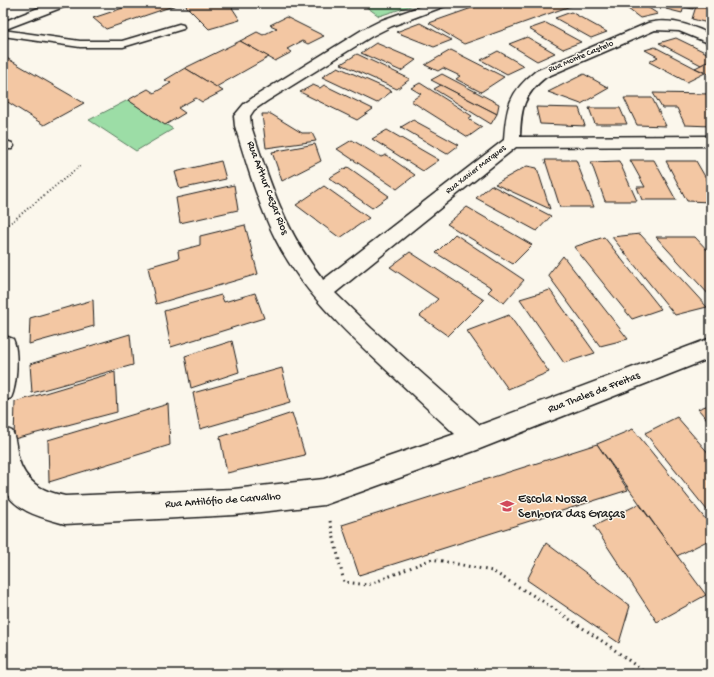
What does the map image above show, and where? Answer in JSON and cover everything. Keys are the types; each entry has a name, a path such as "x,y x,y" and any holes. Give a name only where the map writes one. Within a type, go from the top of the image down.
{"street":[{"path":"3,14 32,3"},
{"path":"3,26 62,3"},
{"name":"Rua Arthur Cezar Rios","path":"441,3 400,18 367,33 262,98 249,107 242,116 243,126 277,221 294,256 322,292 350,322 477,438"},
{"name":"Rua Monte Castelo","path":"512,142 513,114 517,101 524,88 541,74 653,26 675,25 696,32 711,40"},
{"name":"Rua Xavier Marques","path":"322,292 512,142 711,141"},
{"path":"3,390 5,346"},
{"name":"Rua Thales de Freitas","path":"477,438 711,348"},
{"name":"Rua Antilófio de Carvalho","path":"3,439 4,452 10,473 22,492 40,503 65,510 234,502 324,492 477,438"}],"lane":[{"path":"3,33 80,44 123,44 179,27"}],"path":[{"path":"3,229 81,165"},
{"path":"324,492 344,582 368,585 432,559 492,571 544,602 608,645 647,674"}],"green space":[{"path":"361,3 420,3 379,16"},
{"path":"128,100 173,129 136,151 89,120"}],"building":[{"path":"138,3 174,3 176,5 106,29 93,18"},
{"path":"183,3 229,3 240,20 209,29"},
{"path":"486,3 579,3 464,44 429,23"},
{"path":"620,3 641,3 658,14 640,18"},
{"path":"660,3 694,3 693,9 684,7 682,13 666,9 668,5"},
{"path":"697,3 711,3 711,13 708,23 692,19"},
{"path":"571,12 607,32 591,38 555,18"},
{"path":"286,17 324,36 308,44 302,41 287,49 292,52 275,61 240,41 257,32 263,35 277,28 270,25"},
{"path":"420,23 452,40 434,47 396,32"},
{"path":"546,23 581,42 563,49 529,29"},
{"path":"527,37 555,53 537,61 509,44"},
{"path":"676,38 711,55 711,60 701,65 659,43"},
{"path":"240,41 269,57 216,87 185,68"},
{"path":"376,43 416,60 401,71 361,53"},
{"path":"655,47 705,73 687,82 649,62 658,57 645,50"},
{"path":"451,50 504,77 481,92 456,79 460,76 443,68 438,71 425,65"},
{"path":"498,51 524,66 507,74 481,60"},
{"path":"357,54 410,79 397,89 341,64"},
{"path":"3,56 84,103 44,125 3,99"},
{"path":"711,60 711,75 695,68"},
{"path":"338,67 392,91 377,103 322,77"},
{"path":"185,68 223,91 202,102 196,98 178,108 185,113 165,125 128,100 148,89 154,93 171,83 165,80"},
{"path":"442,74 499,104 497,114 431,80"},
{"path":"584,74 609,88 581,104 548,92"},
{"path":"420,83 472,116 468,119 482,127 468,137 411,101 421,94 411,88"},
{"path":"313,85 320,88 324,85 373,109 357,120 300,92"},
{"path":"441,85 497,114 491,124 434,89"},
{"path":"653,93 711,94 711,108 708,108 711,114 711,126 685,125 677,108 662,108"},
{"path":"624,98 652,98 666,126 637,125"},
{"path":"536,107 579,108 585,126 540,124"},
{"path":"589,108 620,108 627,124 595,124"},
{"path":"262,114 271,114 302,133 312,133 316,141 266,148"},
{"path":"413,120 459,145 447,154 401,127"},
{"path":"387,130 439,160 423,171 372,139"},
{"path":"352,140 381,157 386,155 415,175 397,189 337,149"},
{"path":"315,144 321,161 282,181 272,152"},
{"path":"545,160 576,160 594,207 560,207"},
{"path":"630,160 654,160 676,200 642,200 637,187 645,187"},
{"path":"221,161 226,179 180,189 175,172"},
{"path":"619,161 637,201 605,201 591,162"},
{"path":"666,161 696,161 711,187 711,202 687,201"},
{"path":"527,166 537,168 550,209 495,184"},
{"path":"348,167 389,196 372,208 329,178"},
{"path":"234,185 238,210 180,223 176,198"},
{"path":"491,185 551,216 537,231 476,198"},
{"path":"324,186 369,218 340,238 296,205"},
{"path":"467,207 532,245 513,264 447,224"},
{"path":"245,225 258,274 156,304 148,267 179,258 178,251 200,245 200,236"},
{"path":"455,234 524,280 504,303 488,292 492,288 436,253"},
{"path":"640,234 707,307 675,315 612,237"},
{"path":"604,237 661,309 632,319 574,247"},
{"path":"656,237 695,237 711,254 711,297"},
{"path":"410,252 484,300 448,336 420,316 438,299 390,267"},
{"path":"563,256 628,339 600,346 548,275"},
{"path":"550,290 595,353 564,363 520,299"},
{"path":"255,293 264,318 171,347 164,311 221,295 224,302"},
{"path":"93,300 94,326 29,344 30,318"},
{"path":"509,315 549,372 508,389 467,331"},
{"path":"130,334 133,365 32,393 30,364"},
{"path":"232,341 239,372 191,388 185,356"},
{"path":"282,368 290,403 200,429 193,393"},
{"path":"115,372 117,412 14,439 15,402"},
{"path":"168,404 170,445 49,482 48,440"},
{"path":"711,404 711,424 698,409"},
{"path":"292,413 305,455 227,473 220,437"},
{"path":"677,417 711,456 711,515 645,433"},
{"path":"633,429 711,526 711,539 677,556 597,444"},
{"path":"597,444 628,490 359,575 342,525"},
{"path":"639,504 706,595 657,622 594,526"},
{"path":"546,543 630,606 619,643 527,580"}],"place":[{"name":"Escola Nossa Senhora das Graças","path":"507,506"}]}
